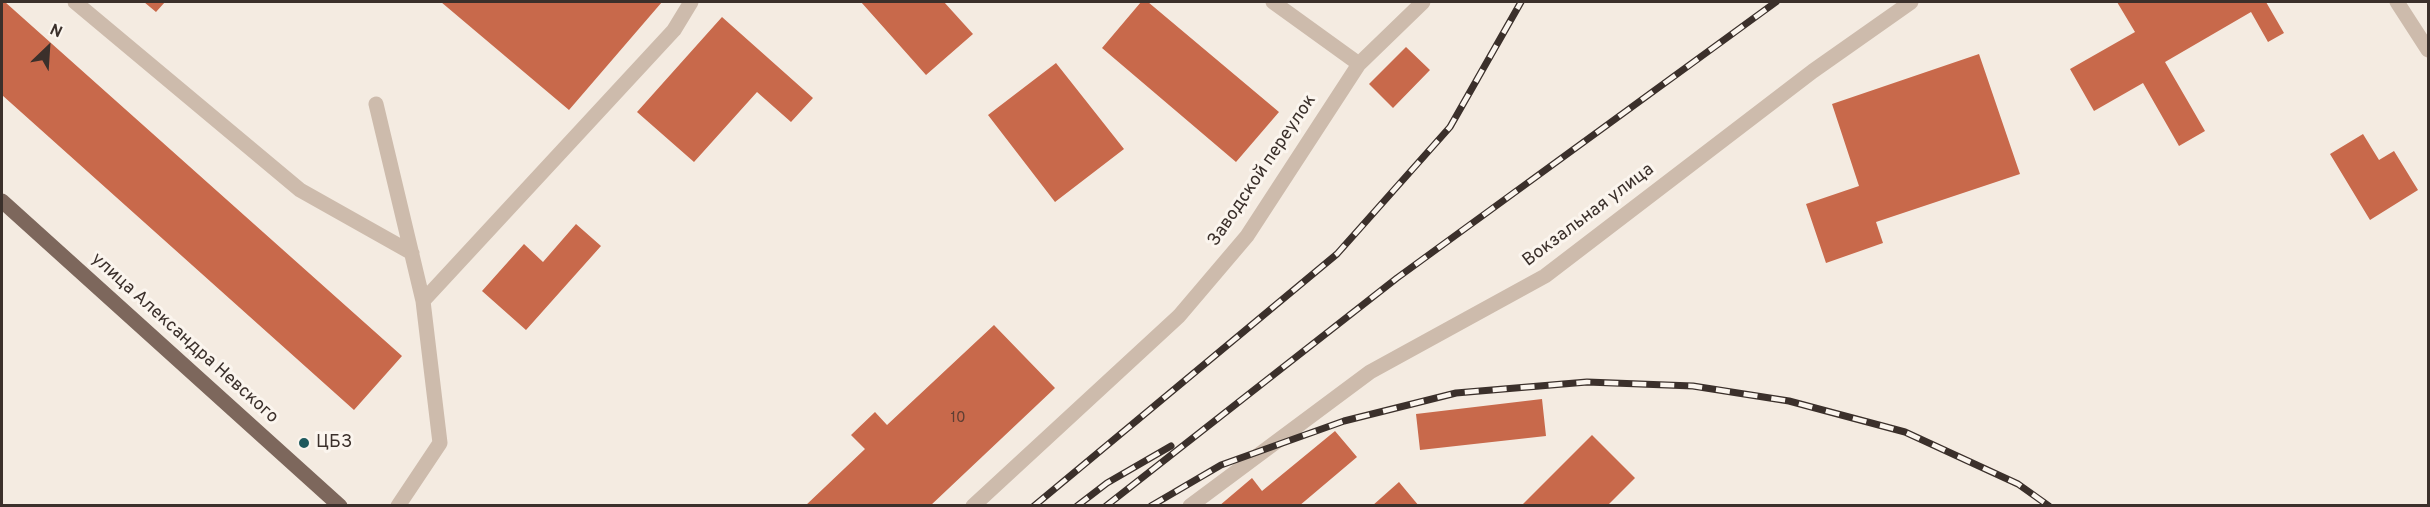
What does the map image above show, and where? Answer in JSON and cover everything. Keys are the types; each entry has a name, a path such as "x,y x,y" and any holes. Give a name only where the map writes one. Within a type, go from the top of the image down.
{"main road":[{"name":"улица Александра Невского","path":"2,201 340,506"}],"street":[{"path":"75,2 300,190 412,253"},
{"path":"423,301 674,30 691,2"},
{"path":"1273,2 1359,64"},
{"name":"Заводской переулок","path":"973,506 1179,316 1247,236 1359,64 1423,2"},
{"name":"Вокзальная улица","path":"1190,506 1370,372 1545,276 1813,71 1911,2"},
{"path":"2397,2 2428,50"},
{"path":"376,104 423,301 440,443 398,506"}],"building":[{"path":"2,2 5,2 402,356 354,410 2,95"},
{"path":"144,2 165,2 156,12"},
{"path":"441,2 662,2 569,110"},
{"path":"861,2 944,2 973,34 926,75"},
{"path":"1141,2 1148,2 1279,112 1236,162 1102,48"},
{"path":"2117,2 2266,2 2284,33 2268,42 2251,12 2165,62 2205,131 2179,146 2143,83 2094,111 2070,69 2135,32"},
{"path":"722,17 813,98 791,122 757,92 694,162 637,112"},
{"path":"1406,47 1430,70 1393,108 1369,84"},
{"path":"1979,54 2020,174 1876,222 1883,243 1826,263 1806,204 1859,186 1832,104"},
{"path":"1056,63 1124,149 1055,202 988,115"},
{"path":"2363,134 2379,160 2394,151 2418,190 2370,220 2330,154"},
{"path":"576,224 601,246 526,330 482,291 524,244 543,262"},
{"path":"994,325 1055,388 930,506 805,506 865,449 851,435 875,412 887,425"},
{"path":"1542,399 1546,436 1420,450 1416,414"},
{"path":"1335,431 1357,457 1299,506 1219,506 1252,478 1262,491"},
{"path":"1592,435 1635,478 1607,506 1521,506"},
{"path":"1399,482 1419,506 1372,506"}],"railway":[{"path":"1034,506 1337,254 1450,127 1521,2"},
{"path":"1106,506 1397,278 1776,2"},
{"path":"1151,506 1221,465 1344,421 1456,393 1587,382 1693,386 1789,401 1905,432 2018,484 2049,506"},
{"path":"1077,506 1107,483 1171,446"}],"place":[{"name":"ЦБЗ","path":"304,443"}]}
